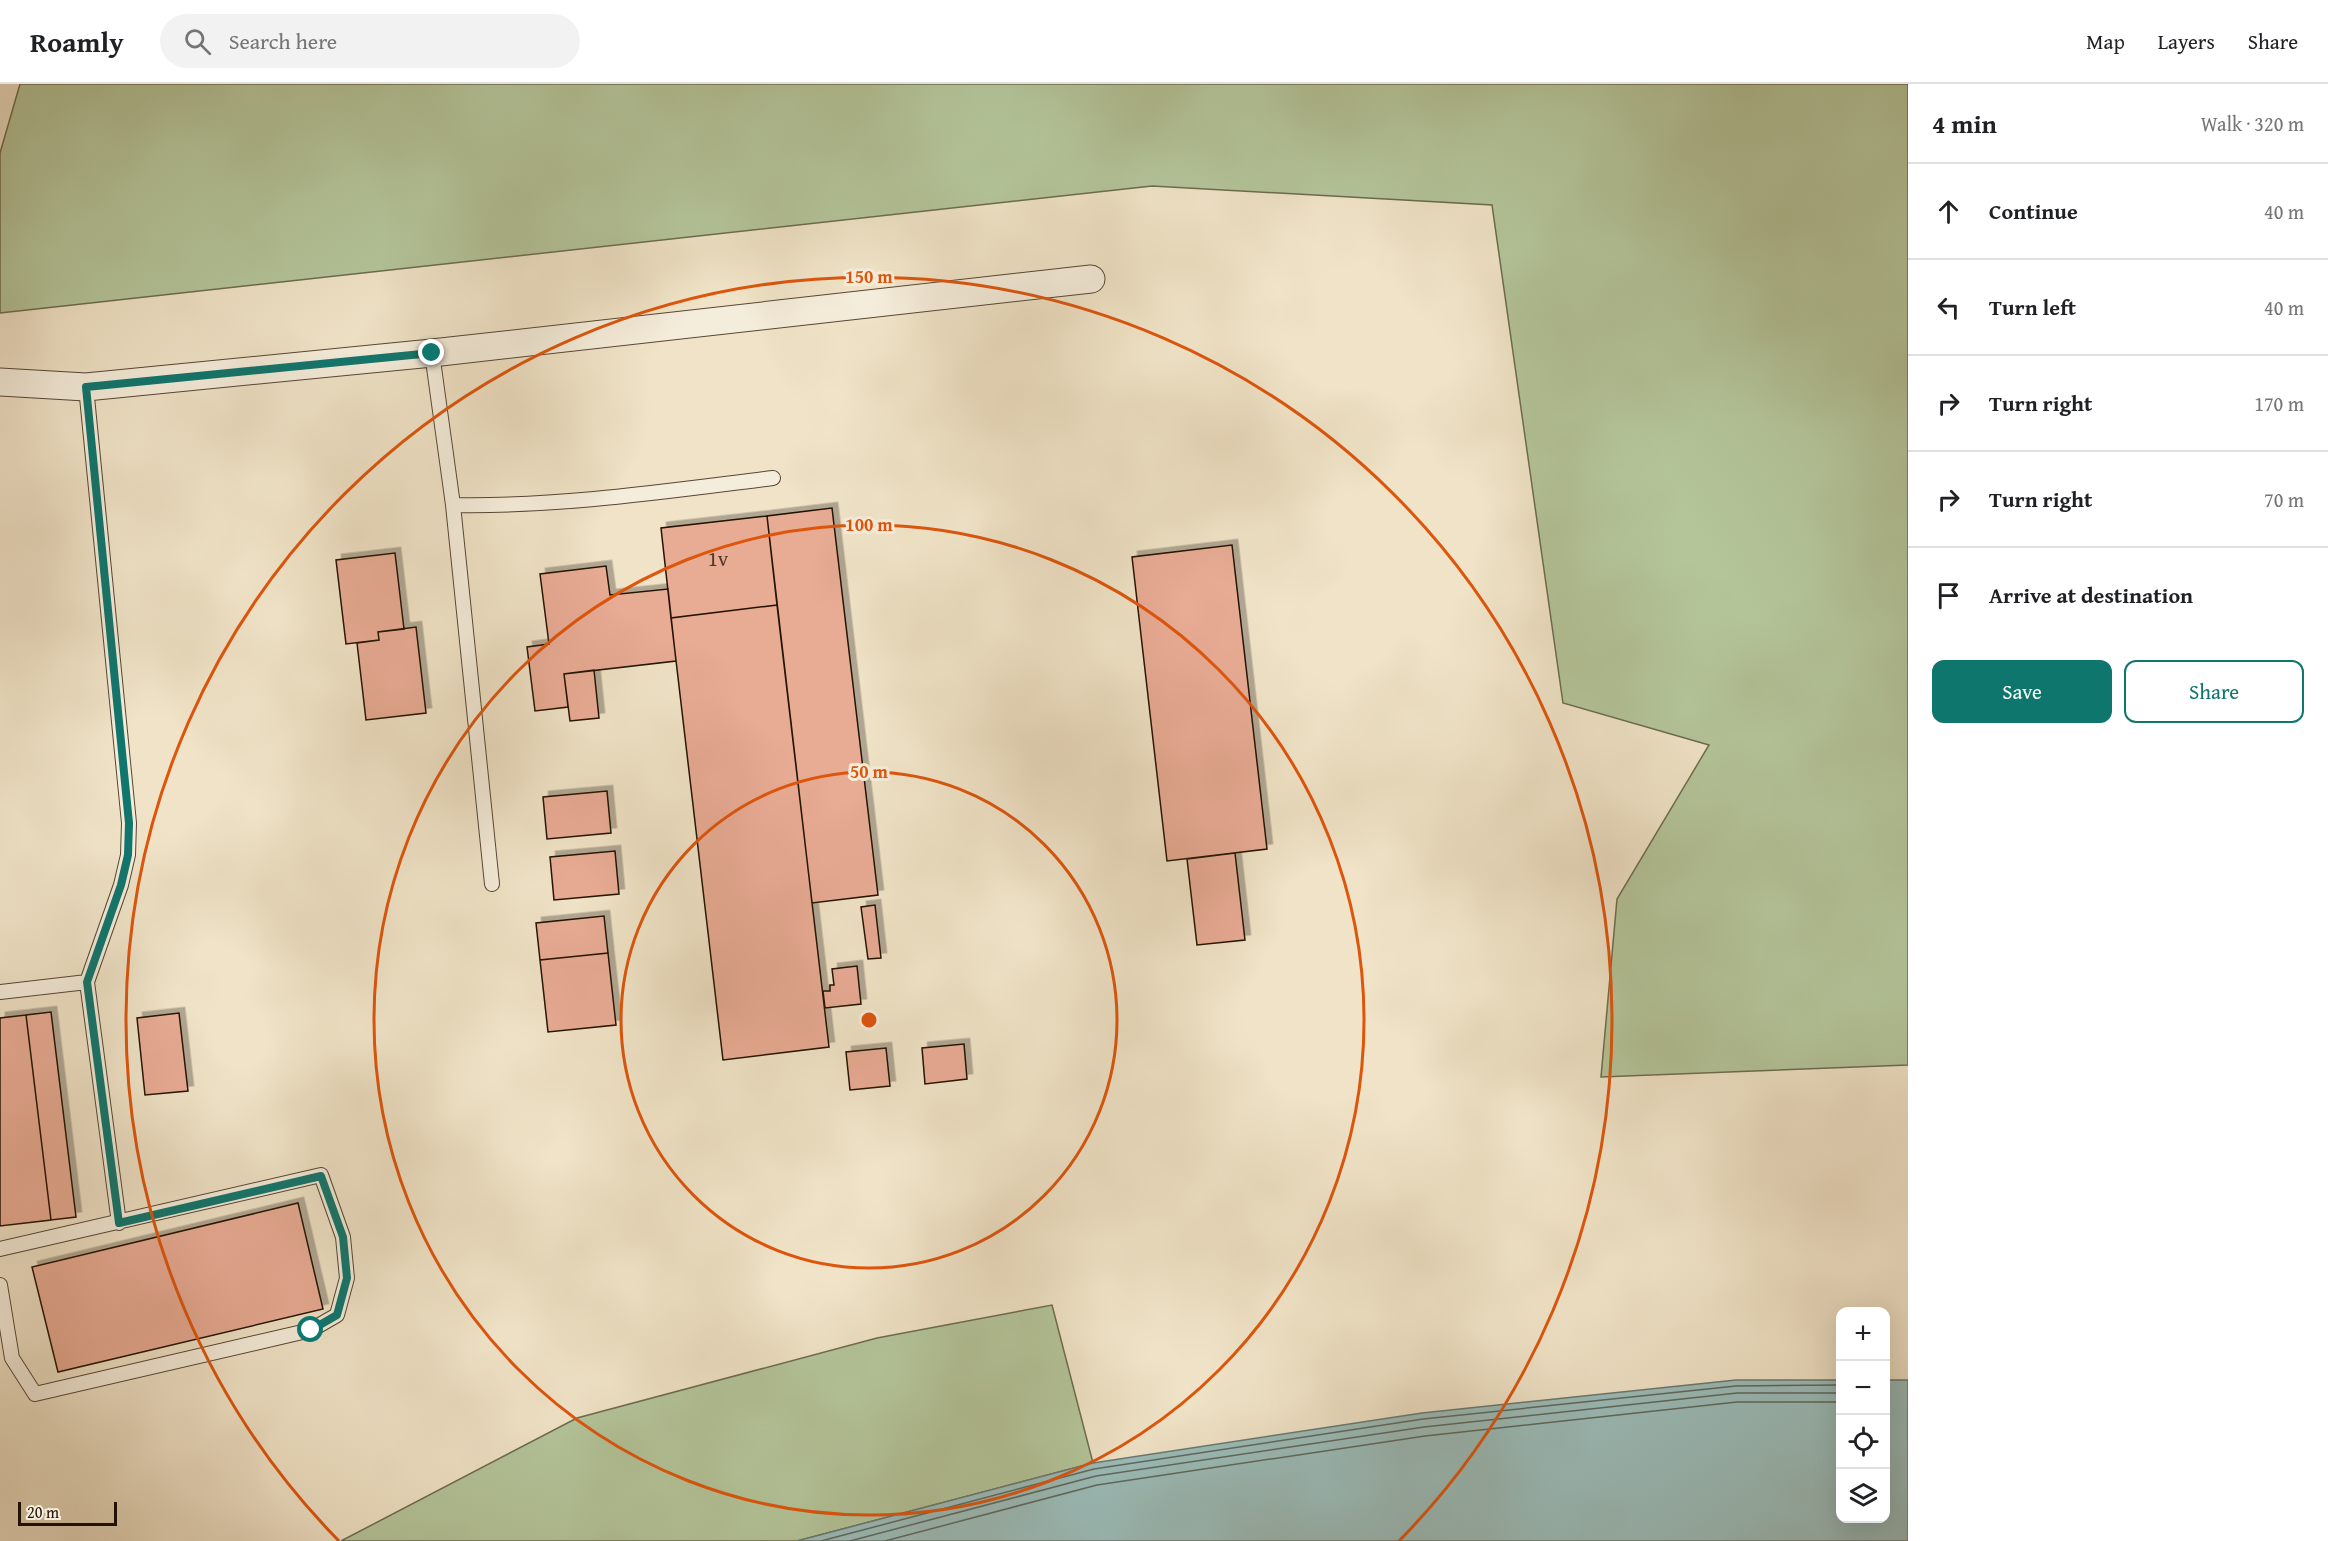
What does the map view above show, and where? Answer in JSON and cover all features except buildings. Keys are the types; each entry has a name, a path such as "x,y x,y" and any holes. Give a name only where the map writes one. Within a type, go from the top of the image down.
{"street":[{"path":"0,382 86,387 432,353 1091,279"}],"lane":[{"path":"432,353 453,505 492,884"},
{"path":"86,387 129,823 128,855 121,885 87,982 119,1223"},
{"path":"453,505 498,506 633,495 773,478"},
{"path":"0,992 87,982"},
{"path":"0,1249 321,1176 343,1237 347,1278 337,1315 311,1330 35,1394 12,1358 0,1285"}],"green space":[{"path":"20,84 1908,84 1908,1065 1601,1077 1617,899 1709,745 1563,703 1492,205 1152,186 0,313 0,153"},
{"path":"1052,1305 1093,1463 797,1541 341,1541 577,1418 877,1338"}],"water":[{"path":"1736,1380 1836,1380 1836,1523 1890,1523 1890,1380 1908,1380 1908,1541 797,1541 1093,1463 1422,1413"}],"route":[{"path":"311,1330 337,1315 347,1278 343,1237 321,1176 119,1223 87,982 121,885 128,855 129,823 86,387 432,353"}]}
